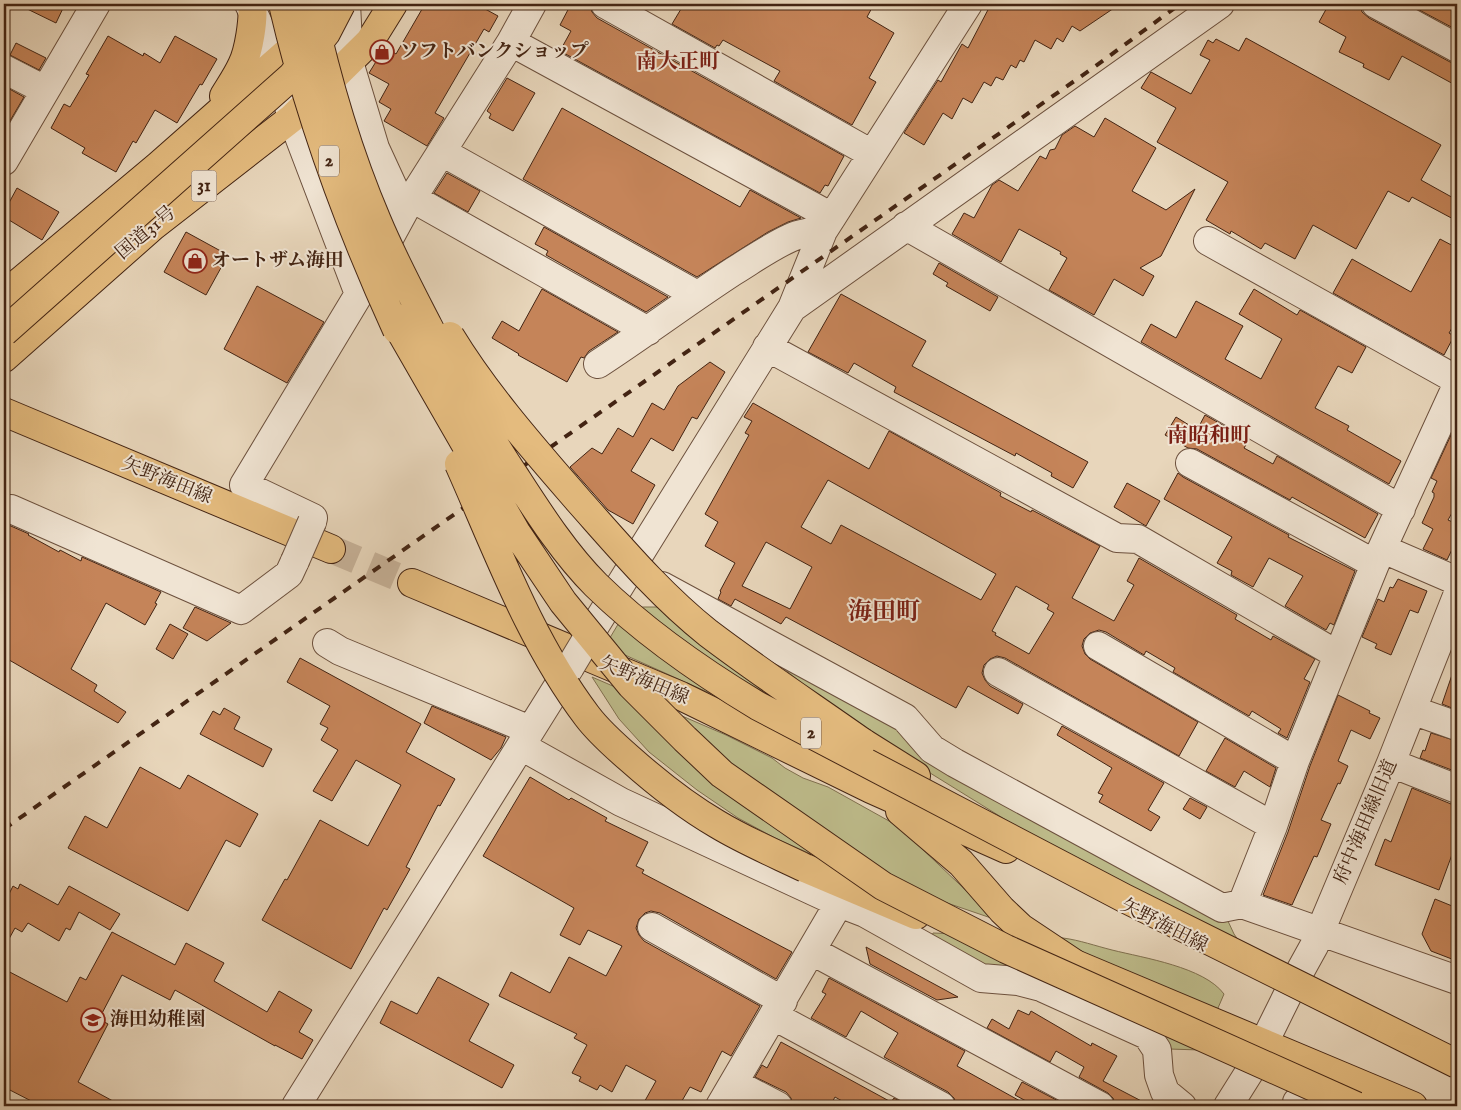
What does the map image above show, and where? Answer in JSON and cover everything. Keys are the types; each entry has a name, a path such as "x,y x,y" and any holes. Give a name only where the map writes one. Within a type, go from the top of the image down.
{"main road":[{"name":"2","path":"283,4 323,144 344,203 390,312 516,532 563,602 631,685 722,774 883,886 1006,949 1356,1106"},
{"name":"2","path":"310,4 322,62 362,186 399,268 454,377 496,448 557,538 595,584 646,630 721,684 758,706 1124,898 1457,1063"},
{"path":"4,332 292,76 326,33 344,4"},
{"name":"31","path":"4,295 158,166 276,61 344,4"},
{"name":"国道31号","path":"4,358 152,227 292,118 370,41 393,4"},
{"path":"158,166 225,94 243,64 249,41 251,6"},
{"path":"362,186 455,344 487,391 528,442 640,569 669,598 707,632 862,742 896,765 1009,830 1078,881"},
{"path":"390,312 517,595 543,646 588,717 614,746 679,799 718,825 805,868 918,915 1075,964"},
{"name":"矢野海田線","path":"4,412 331,549"},
{"name":"矢野海田線","path":"412,583 680,696 871,789 1078,881 1145,918 1238,963 1293,984 1445,1049 1457,1063"},
{"name":"矢野海田線","path":"871,789 961,863 1002,910 1021,928 1075,964 1413,1106"}],"street":[{"path":"4,161 14,121 45,90 96,4"},
{"path":"344,4 349,62 375,148 408,205 648,331"},
{"path":"11,510 241,610 289,574 314,518 244,484 359,294 408,205 511,42 532,4"},
{"path":"605,4 872,154"},
{"path":"296,1106 792,308 827,224 968,4"},
{"path":"792,308 1220,4"},
{"path":"1376,4 1457,48"},
{"path":"251,6 276,61 292,118 359,294"},
{"path":"511,42 827,224"},
{"path":"4,69 45,90"},
{"path":"442,152 698,295"},
{"path":"598,364 698,295 790,238 827,224"},
{"path":"906,226 1401,509"},
{"path":"1208,241 1457,380"},
{"path":"767,347 1117,538 1138,539 1338,655"},
{"path":"1242,904 1272,826 1294,761 1379,557 1457,385"},
{"path":"1190,463 1379,557 1457,581"},
{"path":"630,568 905,718 932,748 955,763 1222,908 1242,904 1457,980"},
{"name":"府中海田線旧道","path":"1228,1106 1250,1071 1320,931 1391,763 1457,596"},
{"path":"327,643 340,651 526,738 621,802 839,903 865,913 980,978 1018,981 1041,987 1147,1035 1158,1050 1159,1075 1165,1092 1182,1106"},
{"path":"1098,646 1294,761"},
{"path":"998,672 1272,826"},
{"path":"1412,710 1457,726"},
{"path":"1391,763 1457,789"},
{"path":"720,1106 779,1009 839,903"},
{"path":"652,927 779,1009 941,1106"},
{"path":"812,951 1100,1106"},
{"path":"734,1083 778,1106"}],"shaded area":[{"path":"660,607 783,700 787,728 605,646 623,616 631,608"},
{"path":"769,657 884,718 1227,919 1243,947 1014,825 914,763 842,715"},
{"path":"592,677 726,735 772,758 803,778 828,787 898,826 997,920 865,875 813,855 775,838 738,818 697,790 649,752 619,719"},
{"path":"933,933 1014,934 1075,940 1188,970 1215,985 1224,994 1200,1050 1169,1049 984,968 931,937"}],"building":[{"path":"17,4 65,4 56,23"},
{"path":"425,4 476,4 498,16 489,32 484,29 435,113 444,118 427,146 384,121 391,109 379,102 389,84 369,73 385,47 396,54"},
{"path":"571,4 589,4 597,18 844,156 828,186 825,185 820,193 560,51 571,31 560,25"},
{"path":"684,4 874,4 867,17 894,33 869,78 876,82 852,125 774,81 780,71 723,40 715,48 672,24"},
{"path":"991,4 1120,4 1080,31 1072,26 1063,42 1057,38 1051,49 1035,40 1024,62 1020,60 1016,68 1011,65 1003,80 996,77 991,86 984,82 972,103 963,98 952,119 943,113 924,145 904,133 938,80 941,82 962,44 968,48"},
{"path":"1329,4 1360,4 1362,12 1369,18 1457,64 1457,86 1402,56 1389,80 1363,67 1364,64 1339,52 1346,37 1319,22"},
{"path":"1408,4 1457,4 1457,30"},
{"path":"108,36 143,56 144,53 160,63 175,36 217,59 177,123 155,110 136,143 133,141 116,172 82,153 85,148 51,128 64,104 70,107 89,75 86,74"},
{"path":"1246,38 1441,145 1421,180 1457,200 1457,221 1412,197 1409,202 1388,191 1356,249 1313,225 1295,259 1265,243 1261,249 1231,231 1230,234 1206,220 1228,182 1157,142 1176,108 1141,88 1151,72 1191,94 1210,60 1200,55 1208,40 1213,43 1216,39 1239,51"},
{"path":"16,43 46,58 39,70 10,55"},
{"path":"507,78 535,93 513,131 489,118 491,114 487,111"},
{"path":"4,86 24,97 4,131"},
{"path":"562,108 740,207 750,190 801,218 768,232 697,277 523,179"},
{"path":"1105,118 1156,148 1132,191 1166,210 1195,189 1161,256 1140,268 1154,276 1143,296 1114,279 1094,315 1049,290 1067,258 1060,254 1061,252 1019,229 1001,262 952,234 964,213 974,218 992,185 999,180 1018,191 1040,156 1046,159 1050,150 1055,149 1062,135 1075,126 1094,137"},
{"path":"447,173 480,191 468,212 434,193"},
{"path":"17,188 59,212 42,240 4,217 4,212"},
{"path":"544,227 668,297 646,312 546,255 548,251 535,244"},
{"path":"186,232 228,255 206,295 164,272"},
{"path":"1440,239 1457,248 1457,320 1449,333 1454,336 1444,355 1333,293 1352,259 1411,292"},
{"path":"939,263 998,297 990,311 946,286 948,283 933,274"},
{"path":"257,286 324,322 287,383 224,349"},
{"path":"542,289 618,332 589,351 584,358 581,357 567,382 518,355 492,338 502,321 519,331"},
{"path":"1254,289 1297,315 1300,310 1366,347 1352,373 1338,366 1315,408 1349,426 1347,430 1401,461 1389,484 1141,342 1151,324 1176,338 1196,301 1243,326 1225,359 1261,379 1282,339 1239,314"},
{"path":"841,294 926,341 912,366 1088,462 1073,488 1051,476 1052,473 1016,453 1015,456 894,392 896,387 854,363 848,373 808,352"},
{"path":"710,362 725,372 697,419 692,417 673,451 651,438 631,471 655,485 633,524 608,510 570,467 592,448 602,454 618,428 633,437 652,403 664,410 678,386"},
{"path":"753,403 869,469 889,431 1001,493 1000,496 1031,512 1032,510 1100,546 1072,598 1114,621 1134,585 1127,581 1139,558 1237,615 1235,619 1271,640 1273,636 1315,659 1304,679 1310,682 1287,738 1278,733 1281,729 1252,711 1249,716 1173,672 1175,668 1146,651 1144,655 1106,632 1099,630 1090,633 1084,639 1082,646 1085,654 1090,659 1198,722 1179,756 1005,658 997,656 990,659 984,665 982,673 990,686 1023,704 1018,714 968,686 956,708 786,617 781,624 735,599 731,606 718,599 720,591 735,563 705,546 718,522 705,514 749,435 745,433 752,421 744,417","holes":["828,480 996,574 981,600 841,525 831,544 801,527","766,542 812,567 790,609 742,586","1016,586 1049,605 1047,609 1054,613 1029,654 995,635 996,633 992,631"]},
{"path":"1205,415 1249,440 1244,448 1273,464 1277,456 1378,514 1365,538 1292,497 1290,500 1197,449 1188,448 1165,435 1176,417 1197,430"},
{"path":"1457,422 1457,504 1448,520 1457,524 1457,539 1447,560 1423,549 1433,529 1422,523 1434,497 1432,492 1437,481 1431,478"},
{"path":"1178,473 1289,535 1288,537 1355,571 1334,625 1330,623 1326,630 1285,606 1303,576 1269,558 1253,587 1231,575 1232,571 1217,563 1232,537 1164,499"},
{"path":"1127,483 1160,501 1146,526 1114,507"},
{"path":"4,523 29,534 59,552 60,550 81,561 82,557 161,592 155,603 157,604 145,625 106,603 71,669 97,685 94,691 126,712 118,723 4,657"},
{"path":"1398,579 1427,591 1418,613 1410,610 1391,655 1375,648 1377,644 1362,637 1378,599 1384,602 1390,587 1393,588"},
{"path":"195,607 231,623 207,641 183,628"},
{"path":"170,624 188,634 173,659 156,649"},
{"path":"300,658 421,724 406,752 455,779 440,806 438,805 406,867 410,869 387,910 384,908 351,969 262,920 285,879 287,880 320,820 368,846 401,785 356,760 332,801 313,791 338,750 321,740 328,728 320,724 330,706 287,682"},
{"path":"1454,669 1457,669 1457,710 1442,704"},
{"path":"1338,695 1380,718 1370,739 1351,730 1338,761 1348,766 1321,820 1331,824 1317,857 1314,856 1292,905 1263,895"},
{"path":"432,706 506,737 501,748 491,760 424,723"},
{"path":"224,708 240,717 234,729 272,749 263,767 200,734 213,711 220,715"},
{"path":"1062,726 1164,783 1148,810 1160,817 1151,831 1099,802 1103,795 1098,793 1112,768 1057,735"},
{"path":"1431,733 1457,741 1457,772 1420,758 1423,750 1425,751"},
{"path":"1225,738 1276,768 1270,787 1244,771 1235,787 1206,771"},
{"path":"140,767 180,789 188,775 258,814 240,847 226,840 188,911 68,848 85,816 107,828"},
{"path":"530,777 569,800 571,798 607,818 605,821 648,842 636,866 644,870 642,873 792,952 776,979 660,913 651,911 645,913 639,919 636,928 644,941 760,1006 731,1056 722,1051 701,1092 690,1087 679,1106 642,1106 656,1081 626,1065 612,1092 600,1085 597,1090 579,1081 581,1077 572,1073 587,1045 574,1038 577,1034 499,996 511,972 550,993 569,957 606,976 622,946 588,930 580,945 560,935 574,908 483,856"},
{"path":"1412,788 1451,804 1457,804 1457,841 1439,890 1375,865 1385,839 1391,842"},
{"path":"1190,798 1207,807 1200,819 1183,809"},
{"path":"20,884 58,905 69,886 120,914 110,930 79,912 70,930 66,928 59,941 28,923 22,932 15,928 4,948 4,904 13,886 18,889"},
{"path":"1435,899 1457,908 1457,961 1431,951 1422,934"},
{"path":"112,932 175,965 186,943 224,963 214,981 267,1012 279,991 312,1010 299,1032 313,1040 302,1059 175,990 170,1000 122,975 99,1019 108,1024 78,1082 122,1106 41,1106 4,1087 4,969 67,1002 80,977 86,980"},
{"path":"866,947 958,997 937,1000 870,964"},
{"path":"438,977 489,1004 469,1041 514,1065 502,1088 380,1023 391,1001 417,1014"},
{"path":"829,978 965,1051 957,1066 1029,1106 957,1106 954,1098 948,1092 884,1057 898,1033 861,1011 846,1037 811,1018 826,994 822,992"},
{"path":"1018,1010 1029,1015 1031,1011 1091,1046 1092,1043 1117,1056 1103,1081 1151,1106 1116,1106 1113,1098 1108,1093 1079,1077 1084,1067 1056,1051 1050,1062 987,1028 992,1019 1009,1029"},
{"path":"781,1042 891,1102 894,1098 909,1106 851,1106 835,1097 830,1106 793,1106 791,1098 786,1092 755,1077 762,1065 767,1068"},
{"path":"1022,1082 1068,1106 1035,1106 1015,1095"}],"tunnel":[{"path":"331,549 412,583"}],"railway":[{"path":"4,829 1093,68 1180,4"}],"place":[{"name":"ソフトバンクショップ","path":"382,52"},
{"name":"オートザム海田","path":"195,261"},
{"name":"海田幼稚園","path":"93,1020"}],"district":[{"name":"南大正町","path":"678,62"},
{"name":"南昭和町","path":"1209,436"},
{"name":"海田町","path":"884,612"}]}
